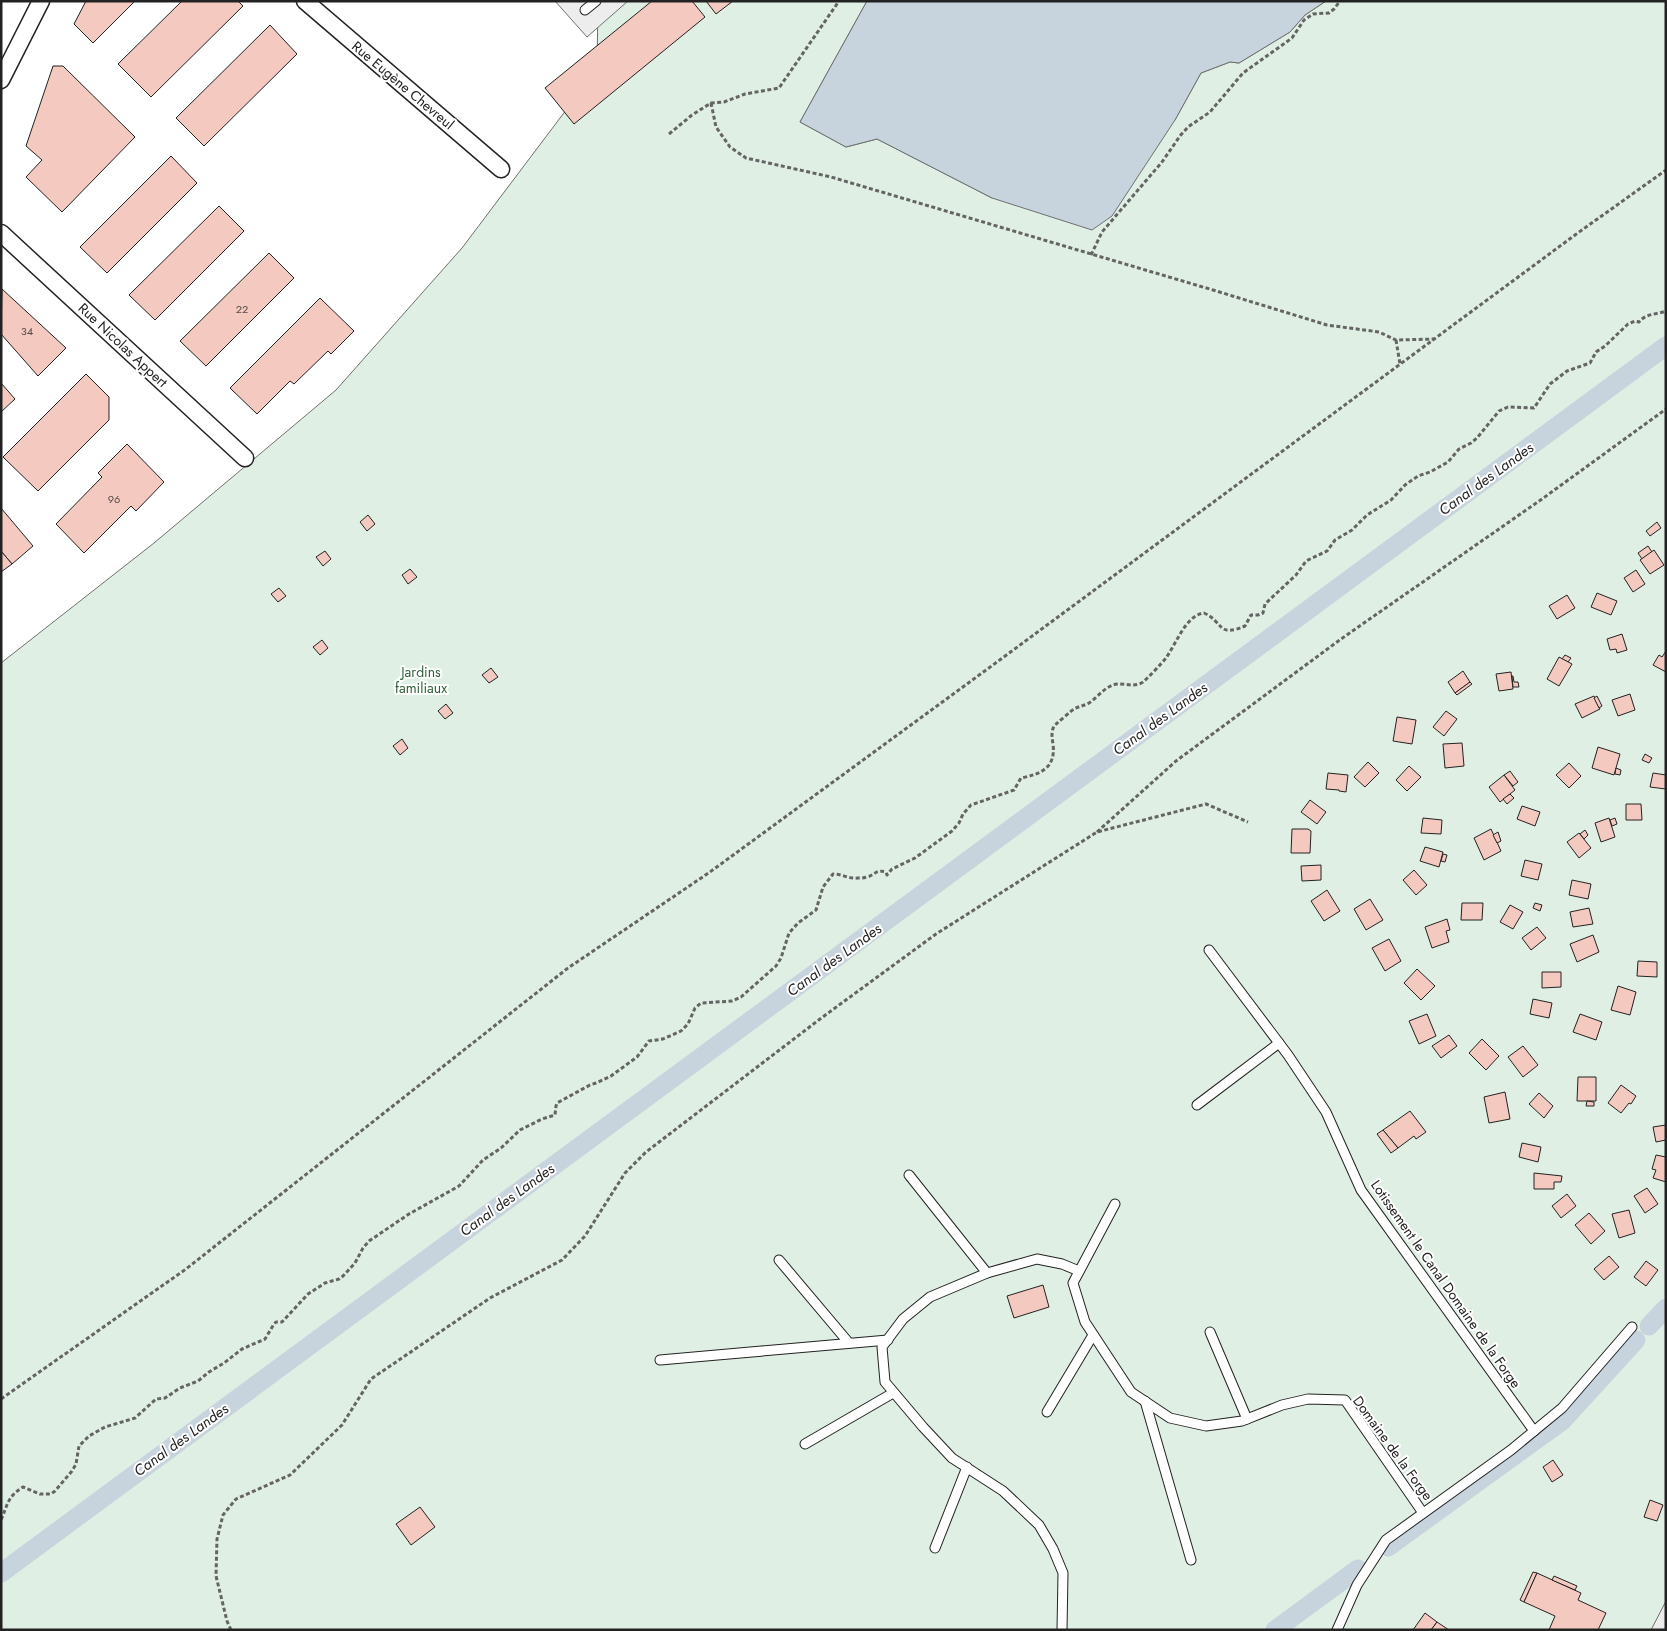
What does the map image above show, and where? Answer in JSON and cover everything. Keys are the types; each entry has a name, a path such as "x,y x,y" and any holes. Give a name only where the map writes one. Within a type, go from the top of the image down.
{"street":[{"path":"1,80 41,1"},
{"name":"Rue Eugène Chevreul","path":"305,1 501,169"},
{"name":"Rue Nicolas Appert","path":"1,232 245,458"}],"lane":[{"path":"585,10 596,1"},
{"name":"Lotissement le Canal Domaine de la Forge","path":"1209,950 1279,1043 1326,1112 1361,1190 1534,1431"},
{"path":"1196,1105 1279,1043"},
{"path":"909,1175 987,1273"},
{"name":"Domaine de la Forge","path":"1115,1204 1073,1284 1085,1322 1131,1392 1170,1418 1206,1426 1242,1421 1282,1405 1308,1399 1345,1400 1423,1513"},
{"path":"1062,1630 1063,1573 1054,1549 1040,1525 1003,1491 952,1458 923,1428 885,1382 882,1347 902,1319 930,1297 987,1273 1037,1259 1062,1264 1079,1271"},
{"path":"779,1260 848,1343"},
{"path":"1336,1630 1357,1585 1386,1540 1512,1450 1562,1408 1632,1327"},
{"path":"1210,1332 1247,1419"},
{"path":"1047,1412 1093,1335"},
{"path":"660,1360 888,1340"},
{"path":"805,1444 894,1393"},
{"path":"1145,1401 1191,1560"},
{"path":"935,1548 966,1467"}],"path":[{"path":"669,134 692,115 711,103 724,102 745,94 779,88 839,1"},
{"path":"1091,255 1102,232 1162,162 1188,127 1210,112 1243,73 1292,38 1299,26 1308,17 1313,14 1329,13 1340,1"},
{"path":"711,103 716,127 730,148 746,158 831,177 1213,290 1327,326 1379,332 1396,340 1435,339"},
{"path":"1,1399 186,1269 568,968 710,872 998,662 1574,235 1666,170"},
{"path":"1,1520 7,1502 13,1493 23,1487 40,1494 50,1494 55,1491 72,1471 76,1464 79,1446 89,1436 105,1427 135,1418 156,1399 165,1398 180,1388 198,1381 242,1350 265,1339 274,1324 282,1322 308,1294 325,1283 343,1276 355,1263 369,1241 409,1214 459,1186 483,1160 501,1148 520,1130 555,1115 558,1103 590,1085 611,1076 638,1057 649,1041 663,1039 681,1031 688,1024 697,1005 708,1001 717,1003 732,1001 744,995 780,961 789,933 798,922 816,910 823,887 833,874 857,878 868,877 881,870 888,875 892,869 916,858 952,831 959,823 965,810 974,803 1014,790 1021,778 1038,774 1048,767 1053,755 1052,735 1055,725 1066,718 1072,710 1088,704 1112,686 1119,684 1131,686 1142,683 1167,657 1190,619 1204,613 1227,631 1233,631 1245,626 1251,615 1263,613 1265,604 1296,575 1306,561 1327,551 1335,540 1352,530 1368,515 1391,500 1405,485 1418,476 1448,462 1459,449 1477,438 1499,411 1508,407 1534,408 1548,386 1567,371 1590,363 1596,352 1628,324 1635,321 1639,322 1647,315 1657,315 1666,310"},
{"path":"1396,340 1400,364"},
{"path":"231,1630 216,1576 216,1539 223,1515 236,1499 290,1475 342,1425 370,1379 490,1298 562,1260 585,1236 625,1173 646,1152 820,1019 936,934 1097,832 1192,749 1341,639 1542,499 1666,409"},
{"path":"1097,832 1206,804 1248,822"}],"green space":[{"name":"Jardins familiaux","path":"598,1 867,1 800,122 846,147 877,139 992,198 1175,120 1201,73 1230,62 1239,63 1290,32 1305,15 1326,1 1666,1 1666,1630 1,1630 1,663 154,543 336,390 462,248 597,69"}],"shaded area":[{"path":"555,1 628,1 587,37"},
{"path":"867,1 1326,1 1305,15 1290,32 1239,63 1230,62 1201,73 1175,120 1112,216 1092,230 992,198 877,139 846,147 800,122"},
{"path":"1666,1601 1666,1630 1651,1630"}],"building":[{"path":"86,1 135,1 93,43 74,24"},
{"path":"182,1 238,1 243,6 151,97 118,64"},
{"path":"652,1 692,1 705,17 574,124 545,88"},
{"path":"706,1 733,1 716,14"},
{"path":"270,25 297,54 204,146 176,118"},
{"path":"53,66 63,66 135,137 62,212 26,177 42,160 26,146"},
{"path":"171,156 197,183 107,273 80,247"},
{"path":"219,206 244,231 155,320 129,295"},
{"path":"269,253 294,278 206,366 180,341"},
{"path":"2,289 66,348 38,376 1,334"},
{"path":"320,298 354,331 331,354 328,351 294,384 290,381 257,414 230,388"},
{"path":"86,374 109,397 109,420 38,491 3,457"},
{"path":"1,383 15,399 1,412"},
{"path":"127,444 164,482 136,511 131,506 84,553 56,524 102,477 98,473"},
{"path":"1,508 33,546 12,564 1,551"},
{"path":"368,515 375,524 367,531 360,522"},
{"path":"1657,522 1661,528 1650,536 1646,531"},
{"path":"1648,546 1652,552 1642,559 1638,553"},
{"path":"1654,550 1664,565 1650,574 1640,560"},
{"path":"1,551 12,564 1,572"},
{"path":"325,551 331,559 323,566 316,557"},
{"path":"410,569 417,577 408,584 402,575"},
{"path":"1636,570 1645,584 1633,592 1624,578"},
{"path":"279,588 286,596 278,602 271,594"},
{"path":"1597,593 1617,601 1611,615 1591,607"},
{"path":"1567,595 1575,608 1557,619 1549,606"},
{"path":"1622,634 1627,650 1617,653 1616,649 1610,650 1607,639"},
{"path":"322,640 328,648 320,655 313,647"},
{"path":"1666,651 1666,672 1653,665 1659,655 1662,657"},
{"path":"1565,655 1571,658 1568,662 1562,659"},
{"path":"1559,657 1572,664 1559,686 1547,679"},
{"path":"491,668 498,677 489,683 482,675"},
{"path":"1463,671 1470,682 1455,693 1448,682"},
{"path":"1511,672 1513,689 1499,691 1496,674"},
{"path":"1512,676 1514,682 1518,682 1519,687 1513,687"},
{"path":"1470,682 1472,684 1457,695 1455,693"},
{"path":"1630,694 1635,710 1618,716 1612,700"},
{"path":"1594,696 1600,709 1582,718 1575,704"},
{"path":"1597,696 1602,706 1599,708 1594,698"},
{"path":"446,704 453,713 445,719 438,711"},
{"path":"1446,711 1457,719 1444,736 1433,727"},
{"path":"1397,717 1416,720 1412,744 1393,741"},
{"path":"402,739 408,748 400,755 393,746"},
{"path":"1462,743 1464,766 1445,768 1443,744"},
{"path":"1598,747 1620,754 1614,775 1592,768"},
{"path":"1645,754 1652,758 1649,763 1642,760"},
{"path":"1368,762 1379,773 1365,787 1354,777"},
{"path":"1569,763 1581,776 1569,788 1556,775"},
{"path":"1409,766 1421,777 1407,791 1396,780"},
{"path":"1616,768 1621,770 1620,775 1615,774"},
{"path":"1510,771 1518,782 1513,786 1504,775"},
{"path":"1328,773 1348,775 1346,792 1326,789"},
{"path":"1653,773 1666,775 1666,789 1650,787"},
{"path":"1504,775 1515,790 1500,802 1489,787"},
{"path":"1510,794 1514,798 1507,804 1503,799"},
{"path":"1310,800 1326,812 1317,824 1301,812"},
{"path":"1626,804 1641,804 1642,820 1626,820"},
{"path":"1522,806 1540,812 1535,826 1517,819"},
{"path":"1423,818 1442,820 1441,834 1421,833"},
{"path":"1609,818 1615,837 1601,842 1595,823"},
{"path":"1615,818 1617,824 1612,826 1610,820"},
{"path":"1292,829 1308,829 1311,831 1310,853 1291,853"},
{"path":"1491,829 1501,851 1484,860 1474,838"},
{"path":"1585,830 1588,835 1584,839 1580,834"},
{"path":"1498,832 1501,841 1497,843 1493,835"},
{"path":"1579,833 1591,848 1579,858 1567,842"},
{"path":"1425,847 1443,852 1439,867 1420,861"},
{"path":"1443,854 1447,855 1445,862 1441,861"},
{"path":"1525,860 1542,864 1538,880 1521,876"},
{"path":"1321,865 1321,880 1302,881 1301,866"},
{"path":"1414,870 1427,885 1416,895 1403,880"},
{"path":"1572,880 1591,884 1588,899 1569,895"},
{"path":"1327,890 1340,911 1324,921 1311,901"},
{"path":"1370,899 1383,920 1366,930 1354,909"},
{"path":"1462,903 1483,903 1482,920 1461,920"},
{"path":"1535,903 1542,905 1540,911 1533,908"},
{"path":"1510,905 1523,912 1513,929 1500,922"},
{"path":"1589,908 1593,924 1573,927 1570,912"},
{"path":"1447,919 1450,930 1446,931 1449,942 1432,948 1425,927"},
{"path":"1537,927 1546,938 1531,950 1522,938"},
{"path":"1593,935 1599,952 1577,962 1570,944"},
{"path":"1389,939 1401,961 1385,971 1372,948"},
{"path":"1638,961 1657,962 1657,977 1637,976"},
{"path":"1417,969 1435,986 1421,1000 1404,983"},
{"path":"1542,972 1561,972 1561,987 1542,988"},
{"path":"1618,986 1636,992 1630,1015 1611,1010"},
{"path":"1533,999 1552,1003 1549,1018 1530,1014"},
{"path":"1427,1014 1436,1036 1419,1044 1409,1021"},
{"path":"1580,1014 1602,1022 1596,1040 1573,1032"},
{"path":"1449,1035 1457,1046 1441,1058 1432,1046"},
{"path":"1482,1039 1499,1056 1486,1070 1469,1053"},
{"path":"1523,1046 1538,1065 1523,1077 1508,1057"},
{"path":"1578,1077 1596,1077 1596,1101 1577,1101"},
{"path":"1621,1085 1636,1096 1631,1104 1629,1103 1621,1113 1608,1103"},
{"path":"1505,1092 1510,1119 1489,1123 1484,1097"},
{"path":"1539,1093 1553,1106 1544,1118 1529,1104"},
{"path":"1587,1101 1594,1102 1594,1106 1586,1106"},
{"path":"1410,1111 1426,1132 1416,1139 1414,1136 1398,1148 1383,1130"},
{"path":"1666,1125 1666,1140 1656,1142 1653,1127"},
{"path":"1383,1130 1398,1148 1391,1153 1377,1134"},
{"path":"1522,1143 1541,1147 1538,1162 1519,1157"},
{"path":"1656,1155 1666,1157 1666,1182 1653,1178 1656,1170 1652,1169"},
{"path":"1534,1173 1562,1176 1561,1182 1554,1182 1554,1189 1534,1189"},
{"path":"1647,1188 1658,1204 1645,1213 1634,1196"},
{"path":"1567,1194 1576,1206 1561,1218 1552,1206"},
{"path":"1629,1210 1635,1233 1619,1238 1612,1214"},
{"path":"1589,1213 1605,1231 1591,1244 1575,1225"},
{"path":"1609,1256 1619,1267 1604,1280 1594,1269"},
{"path":"1646,1261 1658,1270 1646,1286 1634,1277"},
{"path":"1043,1285 1049,1307 1014,1318 1007,1296"},
{"path":"1553,1460 1563,1475 1552,1482 1543,1467"},
{"path":"1650,1500 1663,1505 1657,1521 1644,1517"},
{"path":"420,1507 435,1527 411,1545 396,1524"},
{"path":"1533,1572 1537,1573 1524,1602 1520,1600"},
{"path":"1537,1573 1581,1593 1578,1600 1606,1613 1598,1630 1549,1630 1555,1616 1524,1602"},
{"path":"1554,1576 1577,1586 1575,1590 1552,1580"},
{"path":"1425,1613 1437,1622 1431,1630 1413,1630"},
{"path":"1437,1622 1449,1630 1431,1630"}],"waterway":[{"name":"Canal des Landes","path":"1,1573 1666,346"},
{"path":"1649,1326 1666,1308"},
{"path":"1388,1547 1562,1421 1636,1340"},
{"path":"1275,1630 1358,1569"}]}
